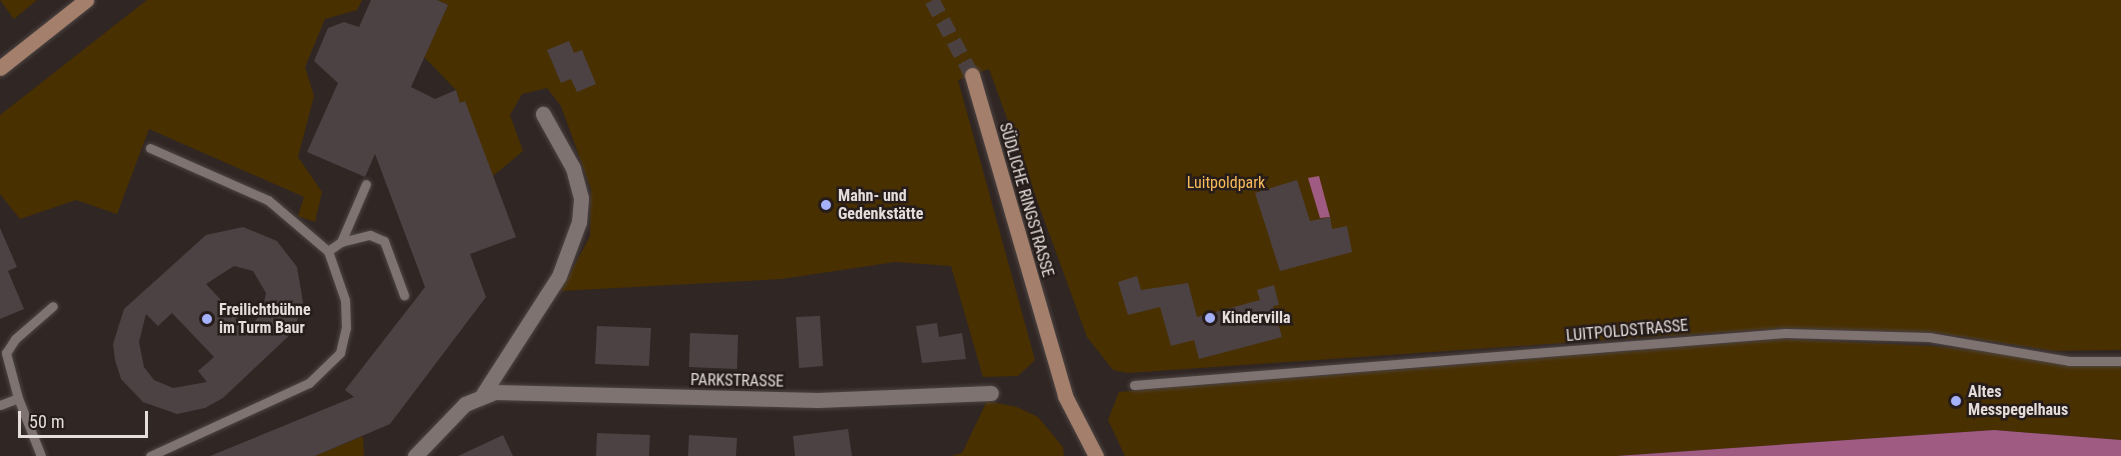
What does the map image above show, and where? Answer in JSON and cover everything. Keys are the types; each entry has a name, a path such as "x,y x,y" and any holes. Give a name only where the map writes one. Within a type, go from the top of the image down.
{"main road":[{"path":"0,68 86,0"},
{"name":"SÜDLICHE RINGSTRASSE","path":"972,75 1065,396 1094,452"}],"street":[{"path":"415,456 458,411 483,394 558,276 579,222 581,198 573,168 543,114"},
{"name":"PARKSTRASSE","path":"483,394 818,400 991,393"}],"lane":[{"path":"150,148 268,200 328,251 345,300 346,328 339,353 309,383 150,456"},
{"path":"341,242 366,184"},
{"path":"328,251 341,242 370,235 384,241 404,295"},
{"path":"41,456 18,398 6,353 15,339 53,306"},
{"name":"LUITPOLDSTRASSE","path":"1134,385 1785,333 1929,337 2069,361 2121,361"},
{"path":"0,405 18,398"}],"green space":[{"path":"0,0 37,0 14,19"},
{"path":"147,0 362,0 357,10 325,19 305,67 314,96 298,157 322,192 315,222 298,216 304,197 149,129 117,214 76,200 20,219 0,194 0,115"},
{"name":"Luitpoldpark","path":"437,0 2121,0 2121,350 2055,351 1932,332 1782,328 1128,373 1113,370 1087,337 989,69 958,80 1035,360 1018,376 983,377 951,266 895,262 782,279 561,291 590,236 591,189 561,106 547,88 522,94 510,115 523,151 493,176 464,102 460,103 456,90 424,57 448,5"},
{"path":"1782,339 1932,346 2121,366 2121,440 1994,430 1616,456 1125,456 1108,420 1119,392"},
{"path":"987,401 1017,407 1038,417 1063,447 1064,456 951,456 962,453"},
{"path":"363,436 364,456 315,456"}],"shaded area":[{"path":"1319,176 1330,217 1320,218 1308,178"},
{"path":"1994,430 2121,440 2121,456 1616,456"}],"building":[{"path":"371,0 437,0 448,5 411,87 435,99 456,90 460,103 465,101 516,237 470,254 486,297 390,424 315,456 210,456 354,397 345,390 425,287 375,154 365,177 307,152 338,83 314,61 328,28 344,22 359,27"},
{"path":"569,41 574,53 582,50 596,84 577,92 571,79 561,83 547,50"},
{"path":"1297,180 1310,221 1330,217 1332,229 1347,226 1352,252 1280,271 1255,193"},
{"path":"243,227 277,241 297,267 303,302 294,331 223,398 205,408 177,414 143,402 121,379 113,344 124,309 206,235","holes":["234,266 253,271 266,293 262,313 248,329 206,284","172,313 214,357 198,371 207,382 173,388 154,380 144,367 139,342 146,314 158,326"]},
{"path":"0,228 17,267 8,271 24,309 0,319"},
{"name":"Kindervilla","path":"1137,276 1141,290 1188,283 1197,317 1260,300 1257,290 1274,285 1279,305 1273,306 1282,337 1199,359 1194,340 1171,346 1160,307 1128,315 1118,282"},
{"path":"820,316 823,366 799,368 796,317"},
{"path":"937,323 939,337 962,333 966,359 922,363 916,326"},
{"path":"597,326 651,328 649,366 595,364"},
{"path":"690,333 738,335 737,369 689,367"},
{"path":"848,429 852,456 795,456 793,436"},
{"path":"597,433 650,435 649,456 596,456"},
{"path":"503,435 513,456 458,456"},
{"path":"689,435 737,438 736,456 688,456"}],"tunnel":[{"path":"932,0 972,75"}],"place":[{"name":"Mahn- und Gedenkstätte","path":"826,205"},
{"name":"Kindervilla","path":"1210,318"},
{"name":"Freilichtbühne im Turm Baur","path":"207,319"},
{"name":"Altes Messpegelhaus","path":"1956,401"}]}
